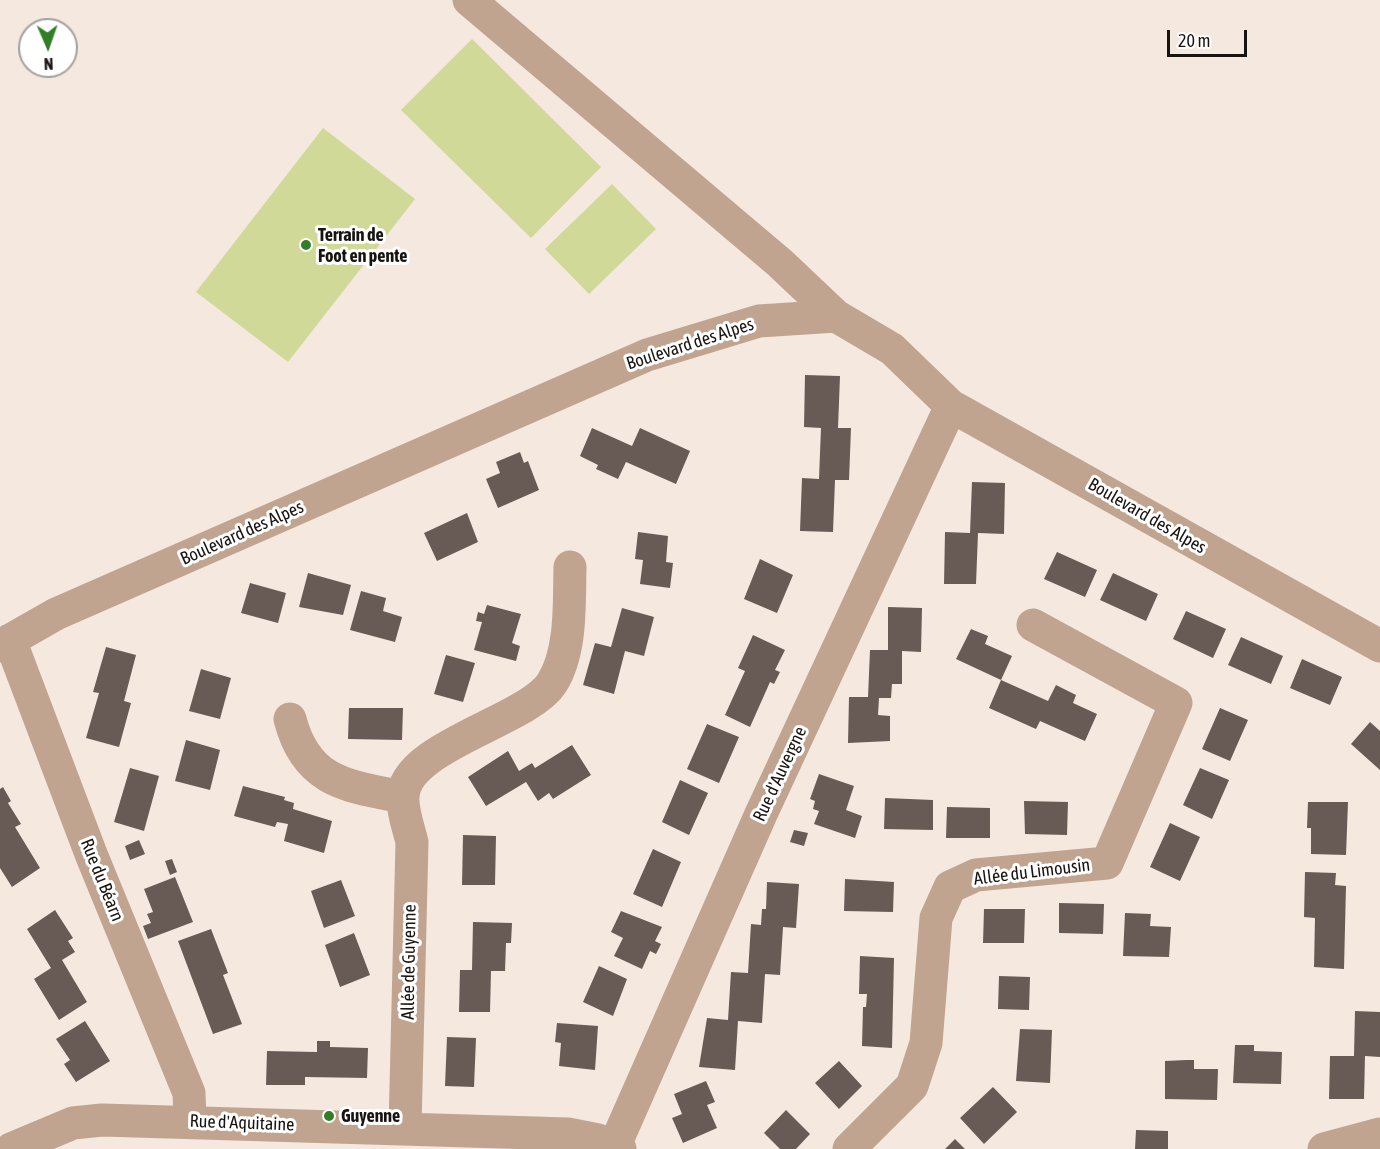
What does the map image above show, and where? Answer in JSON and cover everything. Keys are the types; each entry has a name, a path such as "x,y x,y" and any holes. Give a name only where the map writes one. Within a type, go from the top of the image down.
{"street":[{"path":"469,0 780,263 836,316"},
{"name":"Boulevard des Alpes","path":"5,643 56,614 647,355 759,321 836,316 892,349 951,406 1380,646"},
{"name":"Rue d'Auvergne","path":"618,1147 761,814 951,406"},
{"path":"290,719 302,752 314,768 354,788 403,797 407,783 426,760 535,699 552,682 569,628 570,567"},
{"name":"Allée du Limousin","path":"849,1149 912,1086 926,1043 936,918 950,887 975,875 1107,863 1176,703 1033,625"},
{"name":"Rue du Béarn","path":"5,643 189,1093 190,1121"},
{"name":"Allée de Guyenne","path":"403,797 412,843 405,1128"},
{"name":"Rue d'Aquitaine","path":"11,1149 73,1123 102,1120 568,1134 618,1147"},
{"path":"1324,1149 1380,1134"}],"green space":[{"path":"472,39 601,167 531,238 401,110"},
{"name":"Terrain de Foot en pente","path":"323,128 415,199 288,362 196,292"},
{"path":"612,184 656,229 589,294 545,249"}],"building":[{"path":"805,375 840,376 838,428 851,428 849,480 835,480 833,532 800,531 802,478 819,479 821,428 804,427"},
{"path":"592,428 632,446 640,428 690,451 676,484 626,462 618,479 596,469 598,465 580,456"},
{"path":"520,452 524,463 528,461 539,490 498,508 486,479 500,473 496,462"},
{"path":"972,482 1005,483 1004,534 978,533 976,584 944,584 945,532 970,533"},
{"path":"467,513 478,542 437,561 424,533"},
{"path":"638,532 668,536 666,562 673,563 670,588 640,584 643,560 635,559"},
{"path":"1057,552 1097,570 1085,597 1044,579"},
{"path":"760,559 793,575 777,613 744,599"},
{"path":"308,573 351,585 343,615 299,607"},
{"path":"1113,573 1158,594 1146,621 1100,600"},
{"path":"250,583 286,593 278,623 241,613"},
{"path":"361,591 386,598 383,611 402,617 395,642 350,630"},
{"path":"487,605 521,614 512,643 520,646 516,661 474,650 482,622 476,621 478,612 484,614"},
{"path":"888,607 922,608 921,652 902,651 902,684 892,684 891,698 879,698 878,715 890,716 890,741 848,743 849,697 868,697 870,650 888,650"},
{"path":"622,608 654,617 644,656 625,651 614,694 583,685 595,643 611,647"},
{"path":"1186,611 1226,629 1213,658 1173,639"},
{"path":"971,629 988,636 985,644 1012,656 1001,680 956,659"},
{"path":"753,635 785,650 775,670 780,672 774,684 770,682 750,727 725,715 745,671 738,668"},
{"path":"1241,637 1283,656 1271,684 1228,665"},
{"path":"106,647 136,655 124,701 131,703 119,747 86,738 99,693 93,692"},
{"path":"446,655 475,663 463,702 434,694"},
{"path":"1302,659 1342,677 1330,705 1290,688"},
{"path":"201,669 231,678 220,719 189,711"},
{"path":"1001,680 1048,701 1056,685 1076,695 1073,703 1097,714 1085,741 1040,721 1036,729 989,708"},
{"path":"349,708 403,708 402,740 348,739"},
{"path":"1220,708 1248,720 1230,761 1202,749"},
{"path":"1370,722 1380,731 1380,770 1351,744"},
{"path":"707,724 739,737 719,783 687,769"},
{"path":"186,740 220,750 210,790 175,781"},
{"path":"572,745 591,775 553,799 549,793 538,801 526,782 486,806 468,777 508,751 519,771 532,763 535,768"},
{"path":"130,768 159,776 144,831 114,822"},
{"path":"1200,768 1229,780 1212,819 1183,805"},
{"path":"819,774 854,786 846,810 862,816 855,838 814,824 819,811 813,809 815,801 810,799"},
{"path":"680,780 708,793 689,835 662,822"},
{"path":"243,786 285,797 284,800 294,803 293,809 332,821 324,853 284,841 288,824 277,822 275,827 234,816"},
{"path":"3,787 11,801 8,803 21,824 15,827 40,868 12,887 0,868 0,789"},
{"path":"885,798 933,800 933,830 884,829"},
{"path":"1024,801 1068,802 1067,835 1025,834"},
{"path":"1308,802 1348,802 1346,855 1311,854 1311,828 1307,828"},
{"path":"947,807 990,808 990,838 946,838"},
{"path":"1170,823 1200,837 1180,881 1150,867"},
{"path":"794,830 808,833 804,846 790,842"},
{"path":"463,835 496,836 495,885 462,885"},
{"path":"139,840 145,854 130,860 125,846"},
{"path":"653,849 681,862 662,907 633,894"},
{"path":"172,859 177,872 170,875 165,861"},
{"path":"1305,872 1336,873 1335,885 1346,886 1344,969 1314,967 1315,918 1304,917"},
{"path":"175,877 193,922 148,939 143,926 151,923 147,914 153,912 144,889"},
{"path":"845,879 894,882 893,912 844,911"},
{"path":"341,880 355,916 324,928 311,891"},
{"path":"767,882 799,884 796,928 783,927 780,975 765,974 762,1023 738,1021 735,1070 699,1067 707,1018 728,1020 731,972 748,973 751,924 761,925 762,909 766,909"},
{"path":"1059,903 1104,904 1103,934 1059,933"},
{"path":"984,909 1025,909 1024,943 983,943"},
{"path":"55,910 73,938 68,941 75,952 62,960 87,1002 59,1020 34,979 51,968 27,929"},
{"path":"621,911 662,927 655,941 661,944 656,954 650,951 642,969 614,956 623,938 611,932"},
{"path":"1125,913 1151,914 1150,926 1171,927 1169,957 1123,956"},
{"path":"473,922 512,923 511,943 506,943 505,971 491,971 490,1012 459,1012 460,970 472,970"},
{"path":"211,929 228,973 223,975 242,1024 213,1034 178,941"},
{"path":"354,933 370,975 340,987 325,945"},
{"path":"860,956 894,958 892,1048 862,1046 863,1007 866,1007 867,994 859,994"},
{"path":"599,966 627,979 613,1016 583,1002"},
{"path":"999,976 1030,977 1029,1010 998,1009"},
{"path":"1355,1011 1380,1012 1380,1057 1365,1056 1364,1099 1329,1099 1330,1056 1354,1056"},
{"path":"85,1021 110,1061 76,1082 64,1064 70,1060 56,1039"},
{"path":"557,1023 598,1026 595,1070 559,1066 561,1043 555,1042"},
{"path":"1020,1029 1052,1030 1050,1083 1016,1081"},
{"path":"447,1037 476,1038 474,1087 445,1086"},
{"path":"317,1041 330,1041 330,1047 368,1048 367,1078 305,1077 305,1085 266,1085 267,1051 317,1052"},
{"path":"1235,1045 1254,1045 1254,1051 1282,1052 1281,1084 1233,1083"},
{"path":"1194,1060 1194,1069 1218,1069 1217,1100 1165,1099 1165,1061"},
{"path":"839,1061 862,1086 839,1109 815,1083"},
{"path":"706,1081 715,1102 707,1105 717,1128 683,1143 672,1118 682,1114 674,1094"},
{"path":"993,1087 1017,1112 984,1144 960,1118"},
{"path":"786,1110 810,1134 796,1149 780,1149 764,1133"},
{"path":"1136,1130 1168,1131 1168,1149 1135,1149"},
{"path":"955,1139 965,1149 945,1149"}],"place":[{"name":"Terrain de Foot en pente","path":"306,245"},
{"name":"Guyenne","path":"329,1116"}]}
